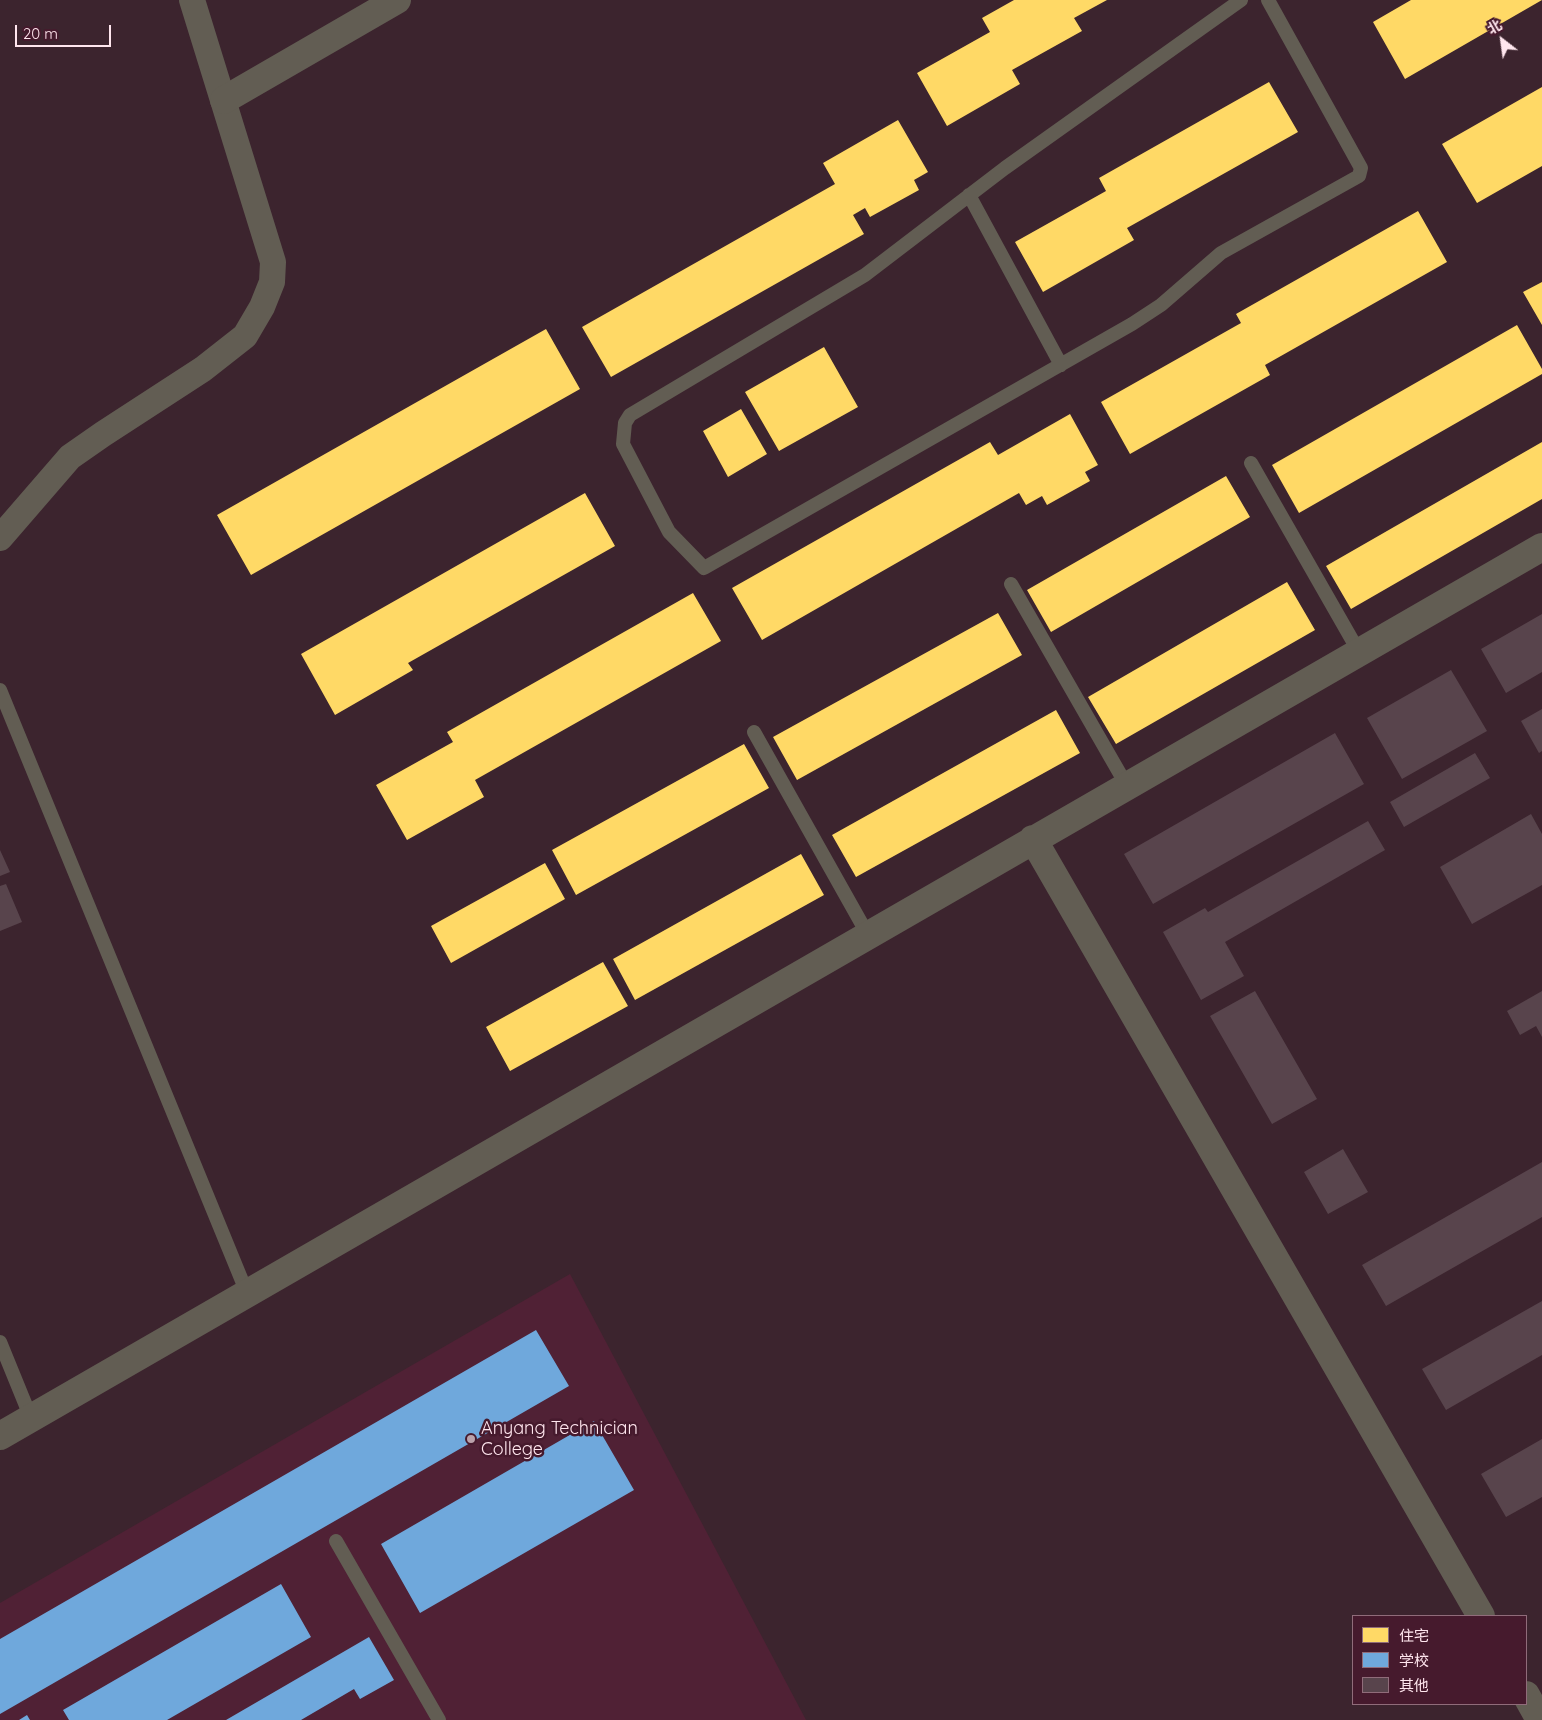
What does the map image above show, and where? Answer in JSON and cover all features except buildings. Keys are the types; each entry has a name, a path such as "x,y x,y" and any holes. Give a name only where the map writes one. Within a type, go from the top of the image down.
{"street":[{"path":"0,538 70,457 102,434 203,369 245,336 262,308 272,282 273,262 192,0"},
{"path":"224,100 397,0"},
{"path":"0,1436 1542,547"},
{"path":"1033,840 1479,1615"},
{"path":"1527,1697 1540,1720"}],"lane":[{"path":"1241,0 969,196 865,274 630,415 625,423 623,444 669,532 704,568 1132,324 1161,305 1221,253 1359,176 1361,168 1268,0"},
{"path":"969,196 1061,365"},
{"path":"1251,463 1360,652"},
{"path":"1011,584 1127,786"},
{"path":"0,690 247,1293"},
{"path":"754,732 868,935"},
{"path":"0,1342 31,1418"},
{"path":"336,1541 439,1720"}],"shaded area":[{"name":"Anyang Technician College","path":"570,1274 806,1720 0,1720 0,1603"}],"place":[{"name":"Anyang Technician College","path":"471,1439"}]}
